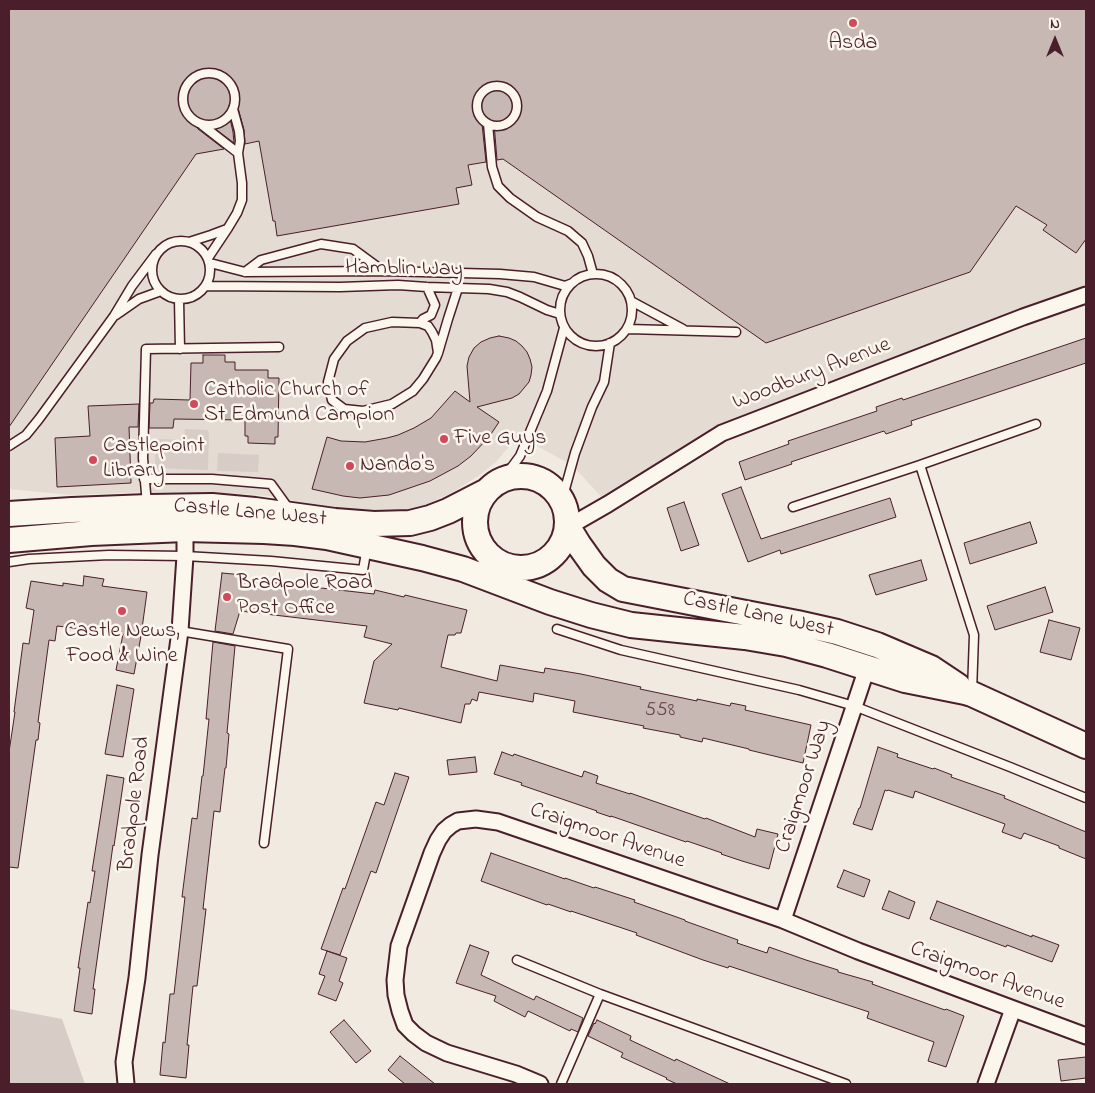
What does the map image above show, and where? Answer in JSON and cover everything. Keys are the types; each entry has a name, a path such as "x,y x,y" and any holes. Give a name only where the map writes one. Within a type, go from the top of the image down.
{"main road":[{"path":"516,476 530,476 543,480 554,489 562,500 567,513 568,527 564,541 545,562 532,567 508,565 487,554 479,543 475,530 478,504 494,486 516,476"},
{"name":"Castle Lane West","path":"9,514 148,507 212,506 293,514 334,521 374,524 410,522 430,518 448,511 494,486"},
{"name":"Castle Lane West","path":"568,527 594,566 608,580 623,589 780,619 837,632 877,645 931,668 969,693 1086,746"},
{"name":"Castle Lane West","path":"9,540 92,533 185,529 264,531 327,537 368,545 463,569 550,602 592,615 631,624 745,637 786,644 904,680 969,693"},
{"name":"Castle Lane West","path":"463,569 508,565 550,602"}],"street":[{"name":"Woodbury Avenue","path":"568,527 722,433 1086,294"},
{"name":"Bradpole Road","path":"126,1084 124,1062 180,631 186,556 185,529"},
{"name":"Craigmoor Way","path":"783,920 867,668"},
{"name":"Craigmoor Avenue","path":"540,1084 516,1074 447,1053 426,1043 405,1025 396,995 394,980 399,946 438,840 444,831 458,821 476,819 498,822 783,920 858,952 1086,1036"},
{"path":"986,1084 1013,1009"}],"lane":[{"path":"201,124 220,123 226,119 235,103 235,96 229,82 215,74 199,75 192,80 187,86 183,102 186,110 195,121 238,153"},
{"path":"488,124 500,126 506,124 516,113 517,106 513,94 502,86 495,86 485,90 480,96 478,104 478,110 488,124 492,167 498,186 510,198 537,217 568,231 582,243 593,274"},
{"path":"156,254 152,263 154,283 169,297 187,299 200,292 206,286 210,271 209,261 242,200 238,153 240,141 233,109"},
{"path":"9,446 26,435 39,419 114,316 132,286 162,247 171,242 189,242 228,228"},
{"name":"Hamblin Way","path":"189,242 204,251 209,261 246,272 383,271 500,274 534,277 565,286 570,284"},
{"name":"Hamblin Way","path":"246,272 261,260 321,244 353,249 383,271"},
{"path":"593,274 606,275 617,280 626,290 631,301 632,317 628,328 619,338 610,343 594,346 583,345 574,340 564,328 560,314 560,305 564,293 570,284 583,276 593,274"},
{"name":"Hamblin Way","path":"206,286 340,287 398,285 489,288 507,292 560,314"},
{"path":"420,323 431,315 435,305 427,287"},
{"path":"438,353 436,340 432,332 428,326 420,323 392,322 365,328 347,341 334,358 328,382 332,400 344,409 363,411 392,404 412,390 423,379 434,363 438,353 458,288"},
{"path":"114,316 139,299 161,291"},
{"path":"179,299 180,348"},
{"path":"631,301 685,330"},
{"path":"494,486 520,456 547,391 564,328"},
{"path":"628,328 736,332"},
{"path":"562,500 575,454 592,407 604,382 610,343"},
{"path":"148,507 143,458 146,349 279,347"},
{"path":"792,507 1036,424"},
{"path":"920,465 974,635 969,693"},
{"path":"144,479 212,479 271,484 293,514"},
{"path":"9,562 29,559 109,555 186,556 272,561 363,570 368,545"},
{"path":"557,629 621,650 799,690 854,706 1010,766 1086,798"},
{"path":"180,631 288,649 264,843"},
{"path":"517,960 600,994 846,1084"},
{"path":"562,1084 600,994"}],"shaded area":[{"path":"9,9 1086,9 1086,296 722,433 608,504 572,465 526,440 515,441 496,462 453,492 425,505 398,511 348,513 279,497 244,494 146,492 71,495 9,489"},
{"path":"185,429 207,430 209,432 208,470 155,468 156,439 184,440"},
{"path":"218,453 259,455 258,472 217,471"},
{"path":"9,1009 62,1019 85,1084 9,1084"}],"building":[{"path":"9,9 1086,9 1086,239 1076,253 1043,230 1047,225 1016,206 970,272 766,343 503,159 497,160 494,123 490,119 484,120 482,124 486,162 468,165 472,185 456,188 459,204 277,236 259,141 245,144 244,130 238,108 237,105 232,104 229,105 228,110 234,143 202,119 198,121 196,125 198,129 224,149 196,154 9,427"},
{"path":"499,336 516,341 527,352 532,367 531,375 529,382 519,394 512,398 477,407 499,422 489,437 471,456 458,466 430,481 389,495 360,498 312,489 327,437 341,441 365,442 387,438 414,428 431,418 455,391 470,402 467,366 469,357 474,348 481,342"},
{"path":"1086,338 1086,363 911,421 912,425 886,434 884,431 791,462 792,464 745,480 739,462 789,444 788,441 877,411 876,407 902,398 903,400"},
{"name":"Catholic Church of St Edmund Campion","path":"203,355 225,355 225,362 235,362 235,370 268,370 268,378 279,378 278,437 275,437 275,444 248,443 248,436 245,436 245,420 174,419 173,428 149,428 150,403 153,403 154,399 190,400 191,363 203,363"},
{"name":"Castlepoint Library","path":"139,404 138,427 129,427 131,483 57,487 55,438 90,436 88,406"},
{"path":"741,487 761,539 890,498 896,517 781,554 780,550 748,562 722,494"},
{"path":"684,502 699,545 681,551 667,508"},
{"path":"1030,522 1037,543 970,564 964,543"},
{"path":"921,560 927,580 876,595 869,575"},
{"path":"222,573 243,575 242,579 374,594 375,590 467,610 461,633 448,635 441,667 497,681 500,665 544,673 545,668 641,687 640,689 697,701 697,699 730,706 731,703 746,706 745,710 811,725 803,763 703,738 702,742 680,737 680,735 643,728 644,726 573,712 575,701 534,693 533,702 479,692 477,701 472,699 470,704 465,704 461,723 399,708 398,710 364,703 374,661 392,644 364,637 367,626 240,611 233,634 215,631"},
{"path":"84,576 104,579 102,586 147,592 134,674 116,670 123,634 57,626 55,641 49,640 38,722 40,723 38,740 36,740 18,868 9,867 9,752 23,643 29,644 34,610 26,608 31,581 63,586 63,583 83,586"},
{"path":"1045,587 1053,612 995,630 987,606"},
{"path":"1049,620 1080,628 1071,660 1040,652"},
{"path":"213,642 235,646 227,733 229,734 226,768 220,812 214,811 203,909 206,909 197,986 193,986 187,1045 189,1045 186,1078 160,1075 170,994 174,994 185,897 182,897 192,818 197,819 203,776 209,719 206,719"},
{"path":"117,685 134,689 123,757 105,754"},
{"path":"878,747 898,754 897,757 934,768 952,775 951,777 1005,796 1004,798 1086,832 1086,859 1059,848 1059,846 1024,833 1021,839 1002,832 1005,824 915,791 913,798 885,790 872,830 853,824 860,808"},
{"path":"502,752 513,756 514,754 582,777 584,771 598,776 596,783 706,818 755,837 757,829 778,834 769,869 596,812 494,774"},
{"path":"475,757 477,772 449,775 447,760"},
{"path":"395,773 409,777 376,873 371,871 340,955 321,949 376,802 384,805"},
{"path":"107,775 124,778 93,989 95,989 92,1014 74,1011 80,968 78,968 88,902 90,903 95,871 92,871"},
{"path":"491,853 565,879 635,900 634,902 738,940 737,943 767,953 769,947 838,970 838,972 873,982 872,984 964,1016 946,1067 928,1061 934,1042 867,1018 869,1012 729,966 728,968 703,960 636,935 637,933 547,905 481,881"},
{"path":"844,870 870,880 864,897 837,887"},
{"path":"889,891 915,902 909,919 882,909"},
{"path":"937,901 1032,937 1032,935 1059,945 1052,962 930,919"},
{"path":"470,945 489,952 481,975 534,1000 536,996 583,1018 578,1032 571,1029 570,1031 528,1011 525,1017 494,1001 496,996 456,983"},
{"path":"327,951 347,958 339,981 343,983 336,1001 318,994 325,976 319,974"},
{"path":"344,1020 371,1051 356,1063 330,1032"},
{"path":"597,1020 631,1036 630,1040 730,1084 677,1084 666,1079 621,1057 623,1053 588,1036"},
{"path":"400,1056 435,1084 405,1084 388,1070"},
{"path":"1086,1057 1086,1078 1061,1081 1058,1060"}],"place":[{"name":"Asda","path":"853,23"},
{"name":"Catholic Church of St Edmund Campion","path":"194,404"},
{"name":"Five Guys","path":"444,439"},
{"name":"Castlepoint Library","path":"93,460"},
{"name":"Nando's","path":"350,466"},
{"name":"Bradpole Road Post Office","path":"227,597"},
{"name":"Castle News, Food & Wine","path":"122,611"}]}
